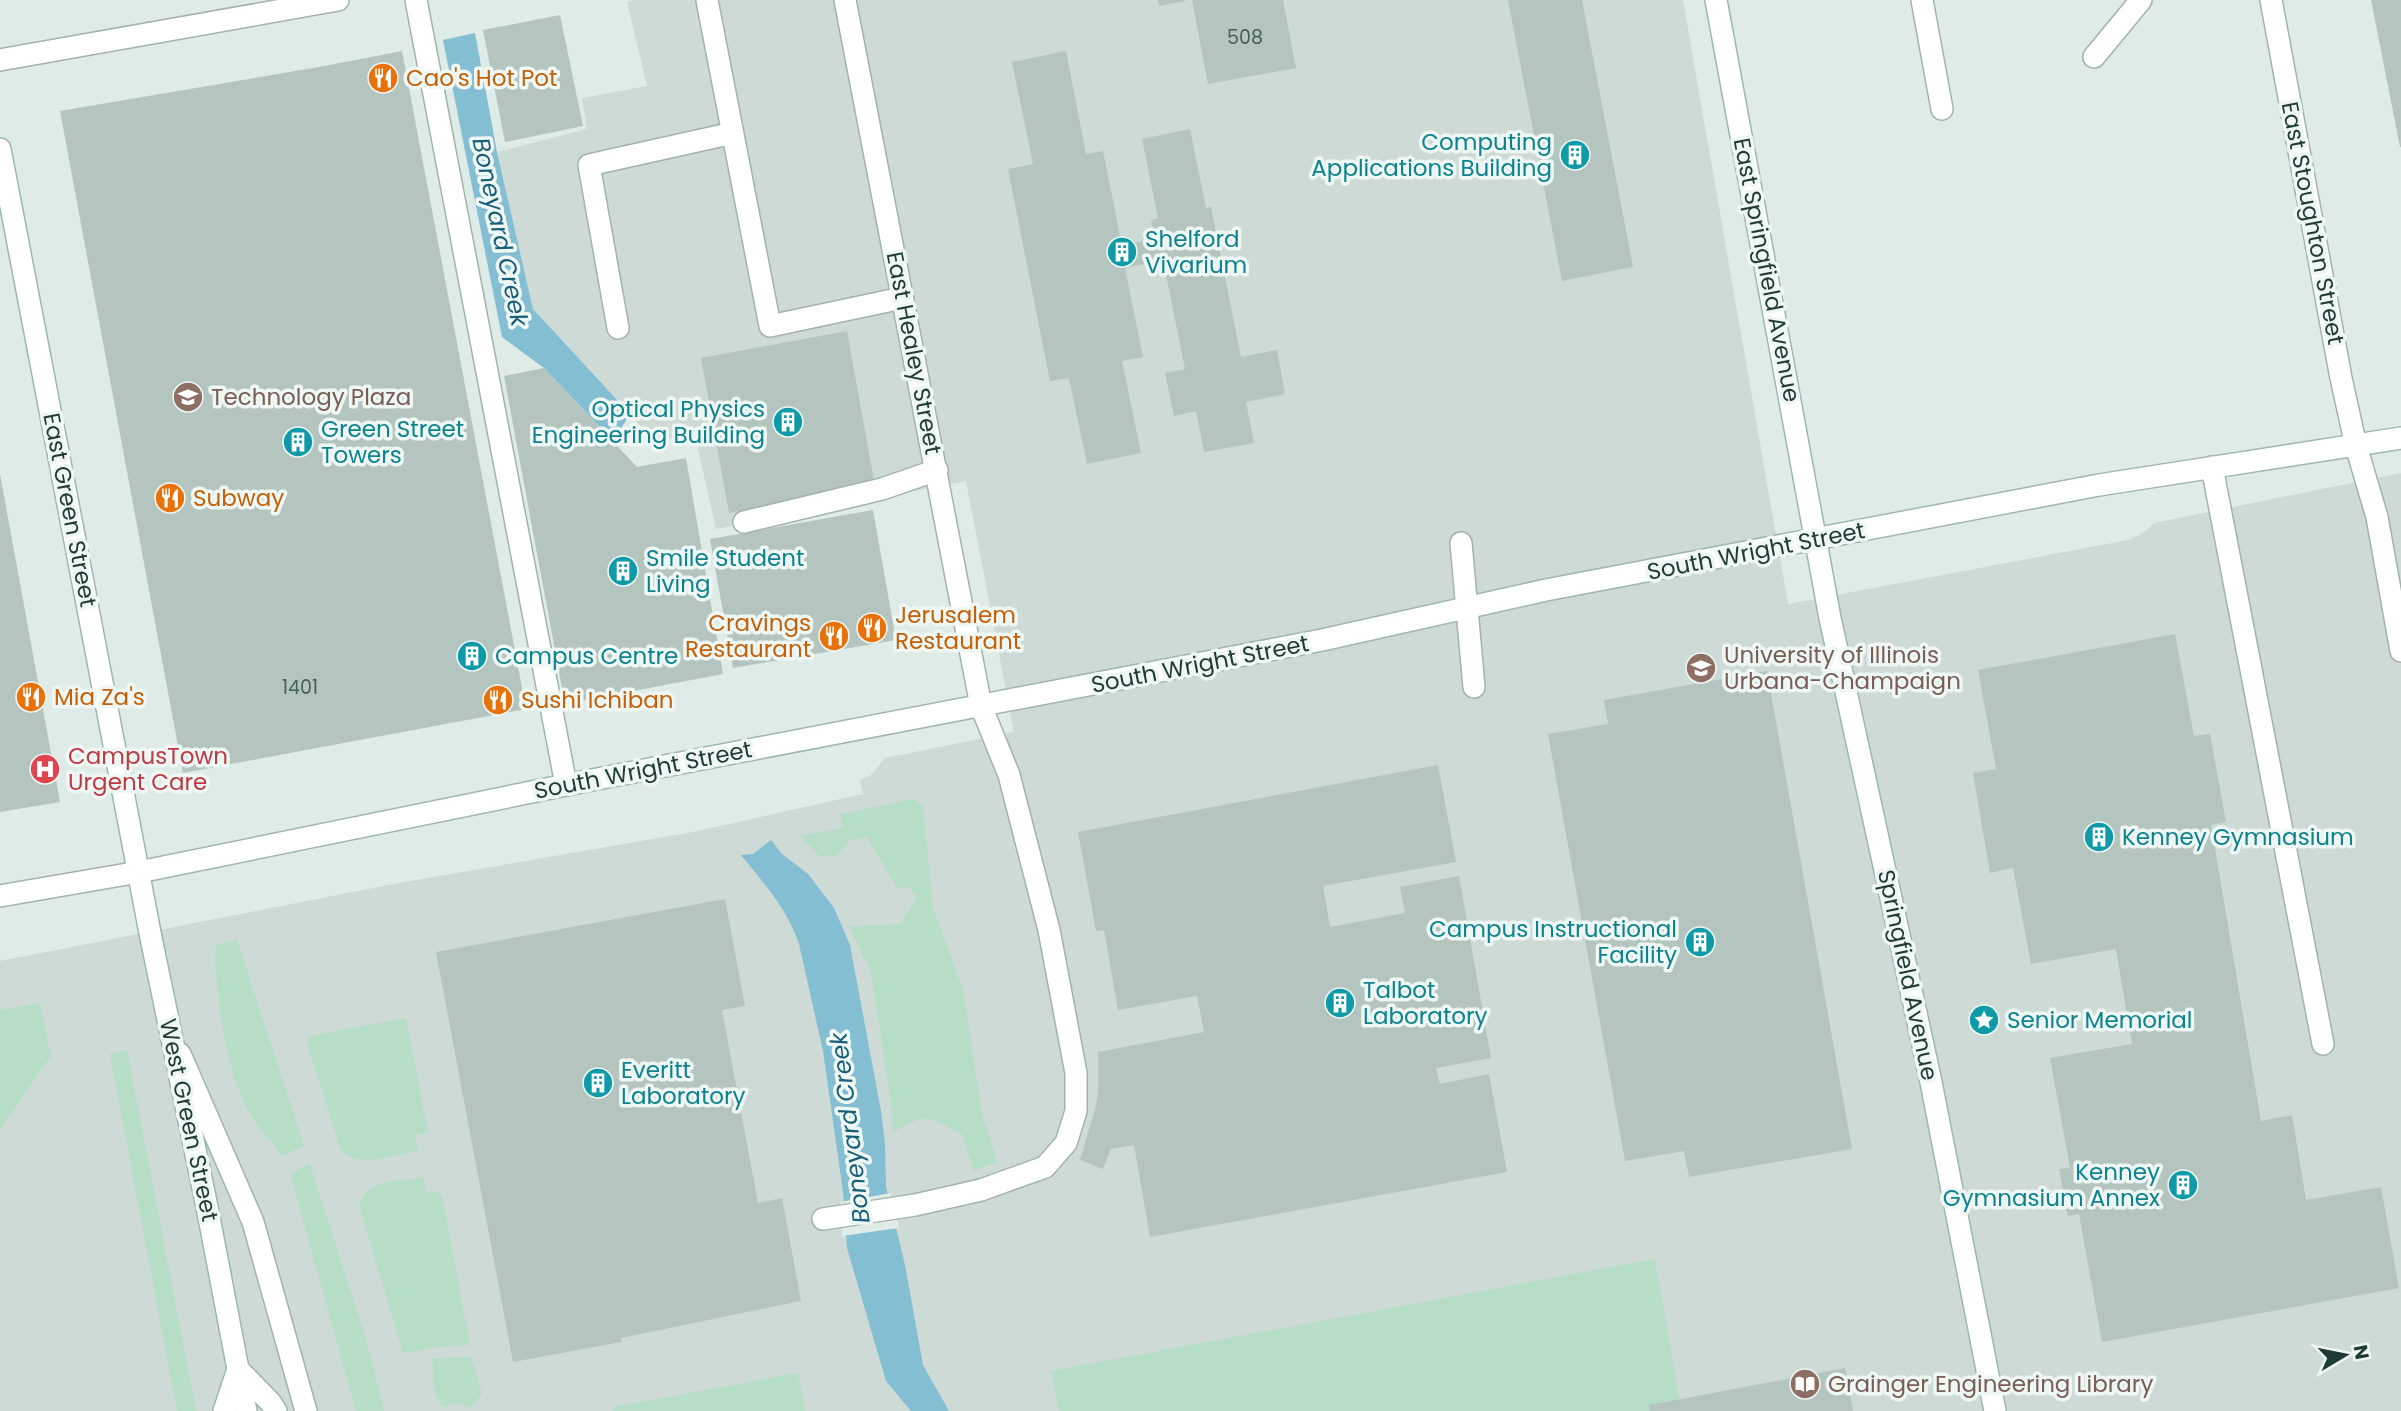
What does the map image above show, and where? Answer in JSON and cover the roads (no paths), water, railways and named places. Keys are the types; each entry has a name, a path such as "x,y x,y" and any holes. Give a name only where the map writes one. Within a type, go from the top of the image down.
{"street":[{"path":"0,60 338,0"},
{"path":"416,0 566,785"},
{"path":"707,0 770,326 902,298"},
{"name":"East Healey Street","path":"828,1218 915,1205 981,1190 1045,1167 1066,1143 1076,1111 1076,1073 1049,930 1010,775 981,706 845,0"},
{"name":"East Springfield Avenue","path":"1716,0 1802,457 1815,540"},
{"path":"1922,0 1942,109"},
{"path":"2094,57 2141,0"},
{"name":"East Stoughton Street","path":"2271,0 2341,378 2356,446 2377,517 2401,651"},
{"path":"618,328 589,165 733,134"},
{"name":"East Green Street","path":"0,149 139,872"},
{"name":"South Wright Street","path":"0,897 1322,640 1546,590 2099,485 2401,438"},
{"path":"2212,467 2322,1044"},
{"path":"744,522 882,489 937,470"},
{"name":"Springfield Avenue","path":"1815,540 1931,1082 1995,1411"},
{"path":"1461,543 1474,687"},
{"name":"West Green Street","path":"139,872 238,1369 224,1411"},
{"path":"170,1031 253,1222 306,1411"},
{"path":"238,1369 246,1411"},
{"path":"238,1369 276,1411"}],"water":[{"name":"Boneyard Creek","path":"475,33 497,152 533,309 630,414 613,441 544,368 502,337 443,40"},
{"name":"Boneyard Creek","path":"771,840 782,854 808,874 834,908 850,945 881,1111 886,1187 905,1265 923,1365 949,1411 911,1411 886,1381 847,1248 843,1192 823,1051 799,944 782,908 741,855 753,854"}],"place":[{"name":"Cao's Hot Pot","path":"383,78"},
{"name":"Computing Applications Building","path":"1575,155"},
{"name":"Shelford Vivarium","path":"1122,252"},
{"name":"Technology Plaza","path":"188,397"},
{"name":"Optical Physics Engineering Building","path":"788,422"},
{"name":"Green Street Towers","path":"298,442"},
{"name":"Subway","path":"170,498"},
{"name":"Smile Student Living","path":"623,571"},
{"name":"Jerusalem Restaurant","path":"872,628"},
{"name":"Cravings Restaurant","path":"834,636"},
{"name":"Campus Centre","path":"472,656"},
{"name":"University of Illinois Urbana-Champaign","path":"1701,668"},
{"name":"Mia Za's","path":"31,697"},
{"name":"Sushi Ichiban","path":"498,700"},
{"name":"CampusTown Urgent Care","path":"45,769"},
{"name":"Kenney Gymnasium","path":"2099,837"},
{"name":"Campus Instructional Facility","path":"1700,942"},
{"name":"Talbot Laboratory","path":"1340,1003"},
{"name":"Senior Memorial","path":"1984,1020"},
{"name":"Everitt Laboratory","path":"598,1083"},
{"name":"Kenney Gymnasium Annex","path":"2183,1185"},
{"name":"Grainger Engineering Library","path":"1805,1384"}]}
